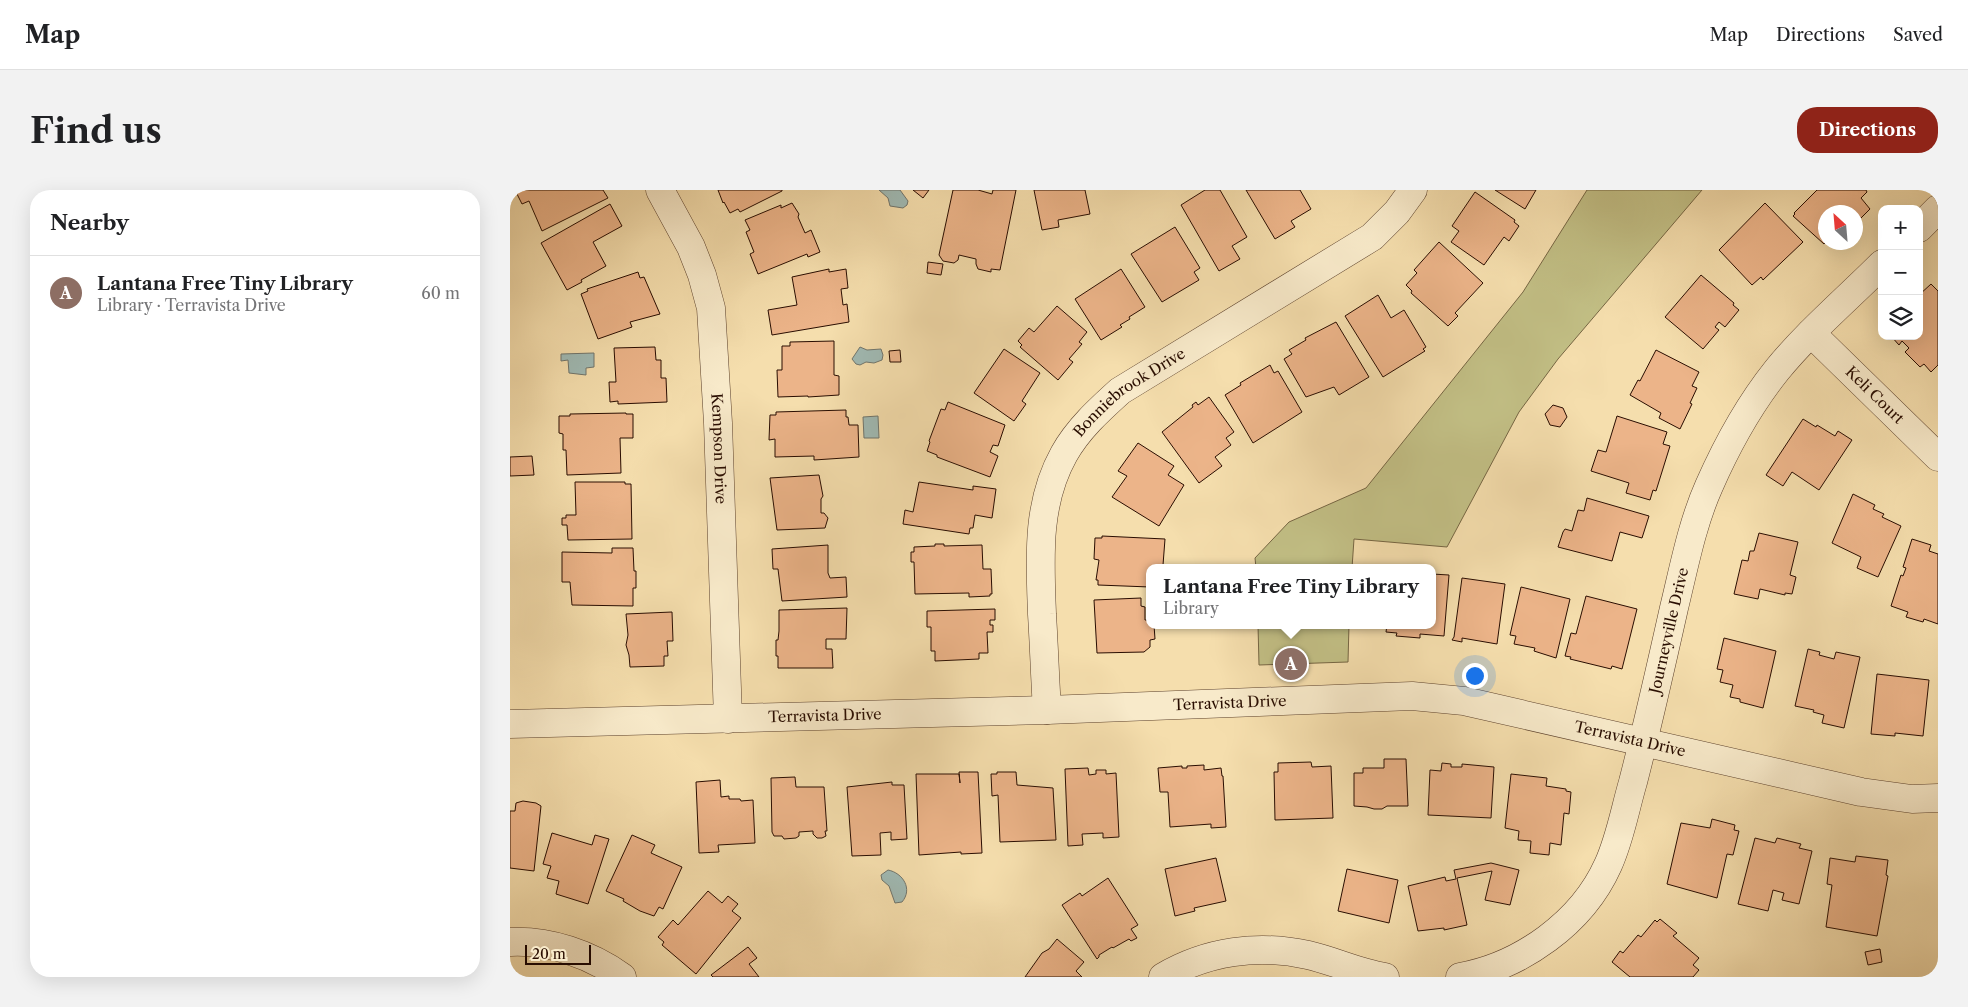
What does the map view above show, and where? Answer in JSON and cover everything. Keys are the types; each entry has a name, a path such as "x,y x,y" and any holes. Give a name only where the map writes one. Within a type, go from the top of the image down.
{"street":[{"name":"Kempson Drive","path":"660,190 691,247 702,275 711,308 718,423 728,719"},
{"name":"Bonniebrook Drive","path":"1047,710 1039,552 1042,518 1050,486 1064,454 1090,418 1120,392 1372,237 1397,212 1413,190"},
{"path":"1923,224 1938,209"},
{"name":"Journeyville Drive","path":"1460,977 1501,966 1528,952 1553,934 1575,914 1592,894 1608,866 1618,838 1643,742 1681,580 1707,489 1728,444 1754,401 1778,369 1811,333 1878,268"},
{"name":"Keli Court","path":"1811,333 1938,457"},
{"name":"Terravista Drive","path":"510,724 1047,710 1412,696 1464,701 1861,792 1912,799 1938,798"},
{"path":"510,942 522,941 552,945 579,954 622,977"},
{"path":"1163,977 1177,969 1208,957 1237,951 1263,950 1307,955 1385,977"}],"shaded area":[{"path":"1587,190 1702,190 1558,359 1519,412 1447,547 1354,539 1352,564 1256,564 1255,558 1289,522 1366,488 1523,292"},
{"path":"1258,629 1349,629 1348,662 1259,665"}],"water":[{"path":"879,190 900,190 908,201 907,205 903,208 890,206 888,198"},
{"path":"860,347 867,350 881,349 882,360 874,363 856,364 852,359"},
{"path":"594,353 594,367 586,368 586,375 569,373 568,360 561,361 561,354"},
{"path":"878,416 879,438 864,438 863,417"},
{"path":"888,870 898,874 905,882 907,892 902,902 895,903 889,886 882,880 881,875"}],"building":[{"path":"515,190 603,190 608,198 542,231 529,201 522,204"},
{"path":"718,190 782,191 740,212 738,209 730,213 723,203"},
{"path":"913,190 929,190 923,198"},
{"path":"953,190 978,190 992,194 993,190 1016,190 1000,270 991,269 991,272 978,269 976,259 959,255 958,260 954,263 943,261 939,255"},
{"path":"1034,190 1085,190 1090,214 1058,220 1059,227 1042,230"},
{"path":"1205,190 1220,190 1247,237 1232,246 1240,259 1219,271 1181,205"},
{"path":"1246,190 1300,190 1311,209 1291,221 1295,227 1275,239"},
{"path":"1495,190 1536,190 1525,209"},
{"path":"1817,190 1866,190 1867,192 1861,198 1870,209 1863,216 1863,205 1818,205 1818,239 1793,216"},
{"path":"1475,192 1515,220 1514,222 1519,226 1509,241 1504,237 1484,265 1451,242 1459,231 1452,226"},
{"path":"792,203 799,214 798,217 805,233 811,230 820,252 808,257 807,254 758,274 750,254 754,252 746,232 750,230 745,220 781,205 781,208"},
{"path":"1765,203 1803,242 1763,280 1761,277 1752,285 1719,250"},
{"path":"610,204 622,226 593,242 606,266 567,290 541,243"},
{"path":"1175,227 1200,268 1194,272 1199,280 1162,302 1131,254"},
{"path":"1439,242 1483,283 1455,313 1458,316 1448,326 1411,293 1412,291 1406,285 1417,273 1414,270"},
{"path":"928,262 943,264 941,275 927,273"},
{"path":"829,269 829,272 846,269 848,288 841,289 843,305 847,304 849,322 772,335 768,310 797,305 792,277"},
{"path":"1121,269 1145,307 1129,317 1130,319 1120,325 1122,327 1101,340 1075,299"},
{"path":"638,272 640,278 644,277 660,314 630,322 632,327 598,339 581,294 588,291 587,289"},
{"path":"1701,275 1734,303 1733,305 1739,310 1725,327 1719,322 1715,327 1719,330 1703,349 1665,317"},
{"path":"1931,284 1938,291 1938,365 1931,372 1924,364 1920,367 1905,352 1909,348 1902,341 1899,345 1895,340 1923,340 1923,291"},
{"path":"1378,295 1391,318 1404,310 1426,347 1423,349 1425,351 1383,377 1345,316"},
{"path":"1057,306 1087,332 1079,342 1082,344 1069,359 1073,362 1058,380 1020,347 1022,345 1018,341 1029,328 1034,332"},
{"path":"1336,322 1369,377 1339,395 1334,387 1306,397 1284,359 1292,354 1289,350 1306,340 1305,338"},
{"path":"834,341 834,375 839,376 839,395 778,397 777,370 782,370 782,346 790,346 790,342"},
{"path":"655,347 656,360 661,360 661,378 666,378 667,402 618,404 618,401 610,402 609,382 616,382 614,348"},
{"path":"1004,349 1040,373 1022,401 1026,404 1014,421 974,393"},
{"path":"900,350 901,362 890,362 889,351"},
{"path":"1656,350 1699,372 1692,386 1697,388 1690,403 1692,404 1680,429 1659,418 1661,413 1630,395 1638,380 1640,381"},
{"path":"1270,365 1274,373 1278,371 1302,412 1253,443 1225,395 1241,385 1240,383"},
{"path":"1209,397 1234,432 1226,438 1231,445 1215,457 1222,466 1199,483 1162,432 1193,407 1192,405 1196,402 1198,405"},
{"path":"948,402 1005,425 998,446 993,445 990,452 998,456 990,477 937,457 937,455 927,451 941,409 945,410"},
{"path":"1553,405 1563,408 1567,417 1560,427 1550,425 1545,414"},
{"path":"846,410 849,425 858,425 859,457 814,460 814,456 775,457 775,439 769,440 770,415 776,415 776,412"},
{"path":"570,414 633,414 633,438 620,438 621,473 567,475 566,450 563,450 563,434 559,433 559,416 570,416"},
{"path":"1617,416 1667,432 1663,444 1670,446 1656,491 1653,490 1650,500 1626,493 1629,483 1591,471 1598,450 1606,452"},
{"path":"1803,419 1835,436 1838,431 1852,440 1819,490 1792,472 1783,486 1766,475"},
{"path":"1138,443 1174,466 1168,475 1184,485 1159,526 1112,497 1127,476 1118,471"},
{"path":"532,456 534,475 510,476 510,457"},
{"path":"819,475 823,496 821,499 821,513 824,513 828,518 825,528 777,530 770,478"},
{"path":"575,482 625,482 625,484 631,484 632,539 568,540 567,525 562,525 562,518 566,518 566,515 576,515"},
{"path":"919,482 973,490 973,486 996,489 992,518 975,515 973,528 970,528 969,534 903,524 905,510 913,512"},
{"path":"1853,494 1875,505 1873,509 1884,514 1882,517 1901,526 1878,577 1857,568 1861,557 1832,543"},
{"path":"1587,498 1649,516 1642,538 1620,532 1612,561 1558,547 1565,529 1572,531 1578,510 1584,511"},
{"path":"1759,533 1798,542 1790,575 1796,577 1792,594 1785,593 1785,595 1760,589 1758,599 1734,594 1742,560 1748,561 1750,551 1754,551"},
{"path":"1102,536 1165,539 1163,564 1146,564 1146,587 1098,585 1098,580 1096,580 1099,560 1094,559 1095,538 1102,538"},
{"path":"1912,539 1931,545 1929,551 1938,554 1938,624 1924,619 1923,622 1906,617 1908,612 1891,606 1901,575 1903,576 1906,568 1903,567"},
{"path":"935,544 944,544 944,546 982,545 983,569 991,569 992,594 990,596 969,597 969,593 915,594 914,562 911,562 911,552 914,552 914,547 935,546"},
{"path":"828,545 828,573 830,578 846,577 847,597 782,601 778,569 773,569 772,549"},
{"path":"612,548 633,548 636,588 633,588 633,606 572,605 570,582 562,582 562,552 612,553"},
{"path":"1436,574 1449,575 1444,636 1420,634 1420,638 1396,636 1397,633 1386,632 1386,629 1436,629"},
{"path":"1462,578 1505,584 1497,644 1462,638 1462,642 1452,640"},
{"path":"1521,587 1570,599 1556,658 1534,651 1535,648 1514,644 1516,636 1510,635"},
{"path":"1586,596 1637,609 1622,669 1612,666 1611,669 1570,659 1571,657 1565,656 1571,633 1576,634"},
{"path":"1141,598 1141,606 1145,607 1146,629 1154,629 1155,639 1150,640 1150,647 1144,652 1097,653 1094,600"},
{"path":"847,608 846,639 826,639 826,649 832,649 833,668 778,668 776,640 778,640 779,631 779,610"},
{"path":"995,609 995,620 990,620 990,625 993,625 993,632 987,632 988,653 979,653 979,659 935,661 935,651 931,651 931,627 927,627 927,611"},
{"path":"672,612 673,641 667,641 668,656 664,656 664,666 630,667 626,645 628,635 626,614"},
{"path":"1724,638 1776,651 1763,708 1740,702 1740,699 1730,697 1733,685 1720,682 1723,670 1717,669"},
{"path":"1808,649 1820,652 1819,655 1834,659 1836,652 1860,657 1844,728 1822,723 1824,715 1813,712 1814,710 1795,706"},
{"path":"1877,674 1929,680 1923,736 1895,733 1895,736 1871,734"},
{"path":"1384,759 1406,759 1408,806 1387,806 1382,809 1374,809 1354,806 1354,773 1363,773 1363,768 1384,768"},
{"path":"1311,762 1312,767 1331,766 1333,818 1275,820 1274,772 1278,772 1278,763"},
{"path":"1442,763 1451,764 1451,767 1462,767 1462,764 1494,767 1491,818 1428,815 1430,770 1441,771"},
{"path":"1204,765 1204,770 1221,768 1226,827 1211,828 1211,824 1170,827 1168,792 1160,792 1158,768 1182,766 1182,768 1187,768 1187,766"},
{"path":"1088,768 1089,775 1096,774 1096,770 1106,770 1106,774 1116,773 1119,837 1103,838 1103,833 1082,834 1083,845 1068,846 1065,769"},
{"path":"959,772 978,772 982,853 961,854 961,852 919,855 916,774 959,774 960,783"},
{"path":"997,772 1016,772 1017,785 1053,788 1056,840 1000,842 998,795 992,796 991,774 997,774"},
{"path":"1511,774 1547,778 1546,786 1566,789 1566,791 1571,792 1569,814 1564,813 1561,845 1550,843 1549,855 1530,853 1531,841 1518,840 1519,831 1505,828"},
{"path":"795,777 796,787 824,787 827,831 825,831 826,836 822,838 817,838 813,831 799,832 799,836 796,838 784,839 782,836 774,836 772,832 771,778"},
{"path":"720,780 721,797 729,796 729,799 740,799 741,801 753,800 755,843 718,845 719,852 699,853 696,782"},
{"path":"892,782 892,785 904,785 907,839 891,840 891,832 880,833 881,855 852,856 847,787"},
{"path":"523,801 536,803 541,806 534,871 510,868 510,811 515,811 516,803"},
{"path":"1712,819 1735,825 1734,830 1739,831 1733,855 1727,854 1717,898 1667,884 1681,823 1710,828"},
{"path":"552,833 592,845 595,835 609,839 588,904 556,894 559,881 547,878 551,866 543,864"},
{"path":"632,835 655,845 651,853 682,867 663,909 659,907 654,916 640,911 623,901 624,899 606,891"},
{"path":"1755,838 1775,843 1777,838 1801,844 1799,848 1812,851 1799,904 1782,900 1784,893 1773,890 1768,911 1738,904"},
{"path":"1856,856 1888,860 1886,875 1888,876 1877,936 1826,927 1832,885 1827,884 1830,858 1855,862"},
{"path":"1216,858 1226,901 1194,908 1195,911 1175,916 1165,869"},
{"path":"1491,863 1519,870 1510,905 1485,900 1492,871 1457,878 1467,925 1444,930 1444,928 1418,931 1408,886 1445,877 1446,881 1456,879 1454,870"},
{"path":"1347,869 1398,880 1389,923 1338,911"},
{"path":"1108,878 1138,925 1131,929 1137,938 1131,941 1129,939 1112,947 1099,955 1097,959 1062,905 1080,893 1082,896"},
{"path":"708,891 722,903 728,896 738,904 732,911 741,918 696,974 662,945 664,942 658,937 673,920 678,925"},
{"path":"1660,919 1677,933 1673,936 1699,958 1693,965 1699,970 1693,977 1630,977 1612,962 1620,951 1623,953 1638,935 1641,937 1655,920 1657,922"},
{"path":"1057,939 1084,962 1076,971 1082,977 1025,977 1042,953 1049,949"},
{"path":"748,947 757,958 749,964 759,977 713,977 711,975"},
{"path":"1880,949 1882,962 1868,965 1865,952"}],"place":[{"name":"Lantana Free Tiny Library","path":"1291,664"}]}
